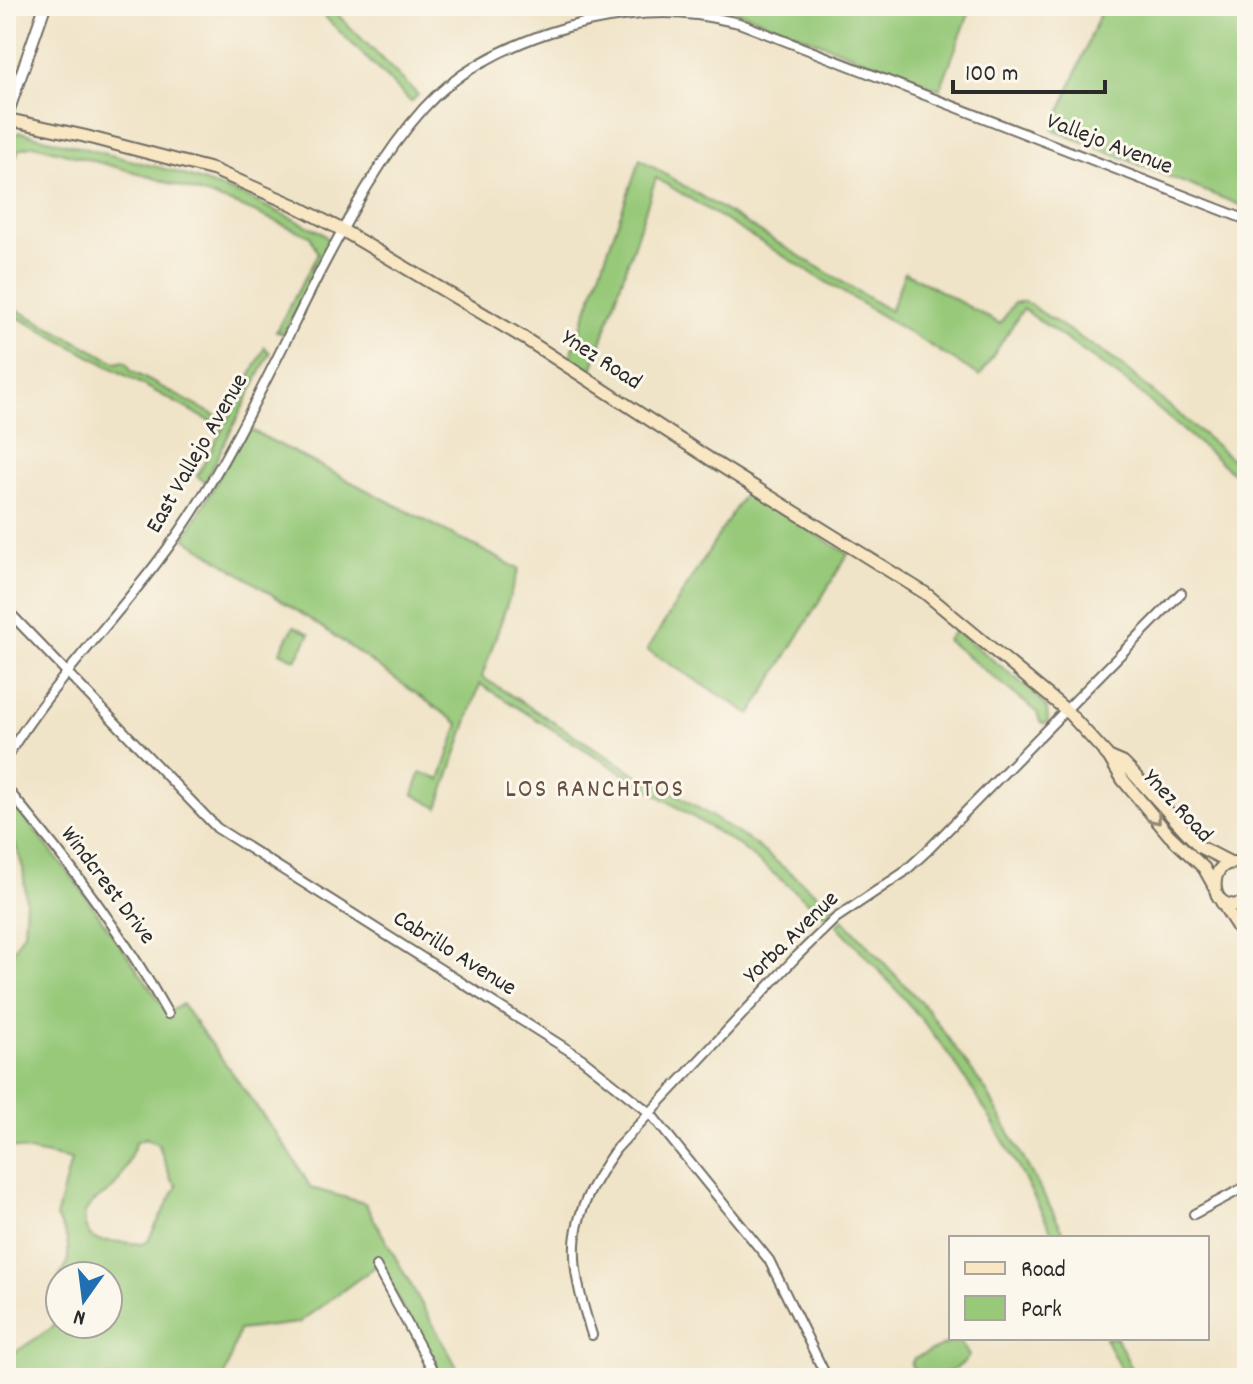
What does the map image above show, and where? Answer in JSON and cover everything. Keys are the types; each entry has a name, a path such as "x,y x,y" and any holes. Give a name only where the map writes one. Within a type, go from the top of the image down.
{"main road":[{"name":"Ynez Road","path":"6,118 214,170 294,205 524,338 716,463 925,593 1066,710 1109,757 1123,780 1169,835 1204,868 1221,900"},
{"name":"Ynez Road","path":"1109,757 1123,763 1200,847 1231,863 1247,866"},
{"path":"1214,886 1220,869 1231,863"},
{"path":"1221,900 1235,905 1247,901"},
{"path":"1221,900 1247,942"}],"street":[{"path":"6,118 45,6"},
{"name":"Vallejo Avenue","path":"342,230 381,164 424,108 446,88 512,47 563,29 612,17 653,14 696,15 739,23 1247,220"},
{"name":"East Vallejo Avenue","path":"6,758 30,719 149,574 204,495 342,230"},
{"name":"Yorba Avenue","path":"592,1335 577,1289 574,1259 581,1208 593,1182 616,1149 826,927 856,903 903,873 1181,593"},
{"name":"Cabrillo Avenue","path":"6,609 217,828 581,1058 650,1113 769,1260 827,1378"},
{"name":"Windcrest Drive","path":"6,788 33,819 136,958 168,1014"},
{"path":"1194,1214 1247,1186"},
{"path":"376,1266 437,1378"}],"green space":[{"path":"310,6 329,6 418,95 411,102 316,8"},
{"path":"713,6 972,6 940,89 742,13"},
{"path":"1103,6 1247,6 1247,208 1053,130"},
{"path":"20,132 173,171 244,196 321,232 328,239 327,250 283,334 276,331 318,254 310,236 240,206 138,173 34,145 19,149 6,184 6,139"},
{"path":"640,159 890,311 905,272 1000,324 1014,303 1024,301 1119,363 1247,472 1247,485 1128,383 1023,309 980,376 656,178 592,370 570,358"},
{"path":"6,304 117,363 127,363 131,371 227,422 265,347 270,353 205,482 197,476 223,428 6,311"},
{"path":"247,428 519,569 482,677 650,783 653,779 753,843 837,910 828,918 741,847 480,684 438,808 413,794 421,772 440,780 459,724 319,625 185,538"},
{"path":"746,491 848,554 751,714 647,650"},
{"path":"294,626 310,634 296,660 280,652"},
{"path":"955,630 1037,695 1047,709 1048,721 1045,724 1040,722 1037,712 947,640"},
{"path":"6,794 74,880 168,1013 182,1004 290,1153 311,1188 365,1203 463,1378 440,1378 379,1264 298,1323 239,1330 224,1378 6,1378 6,1355 8,1357 44,1333 44,1340 124,1340 124,1260 67,1260 64,1231 56,1218 71,1160 6,1146 6,962 24,932 26,900 23,868 6,829","holes":["146,1138 158,1144 171,1179 177,1186 147,1242 92,1238 85,1225 87,1210 118,1182 137,1141"]},
{"path":"843,919 927,1009 987,1092 1066,1236 1054,1236 1004,1142 962,1073 907,1002 837,925"},
{"path":"1106,1340 1118,1340 1136,1378 1125,1378"},
{"path":"960,1341 969,1356 965,1361 947,1373 919,1378 911,1365 914,1358"}],"district":[{"name":"LOS RANCHITOS","path":"595,790"}]}
